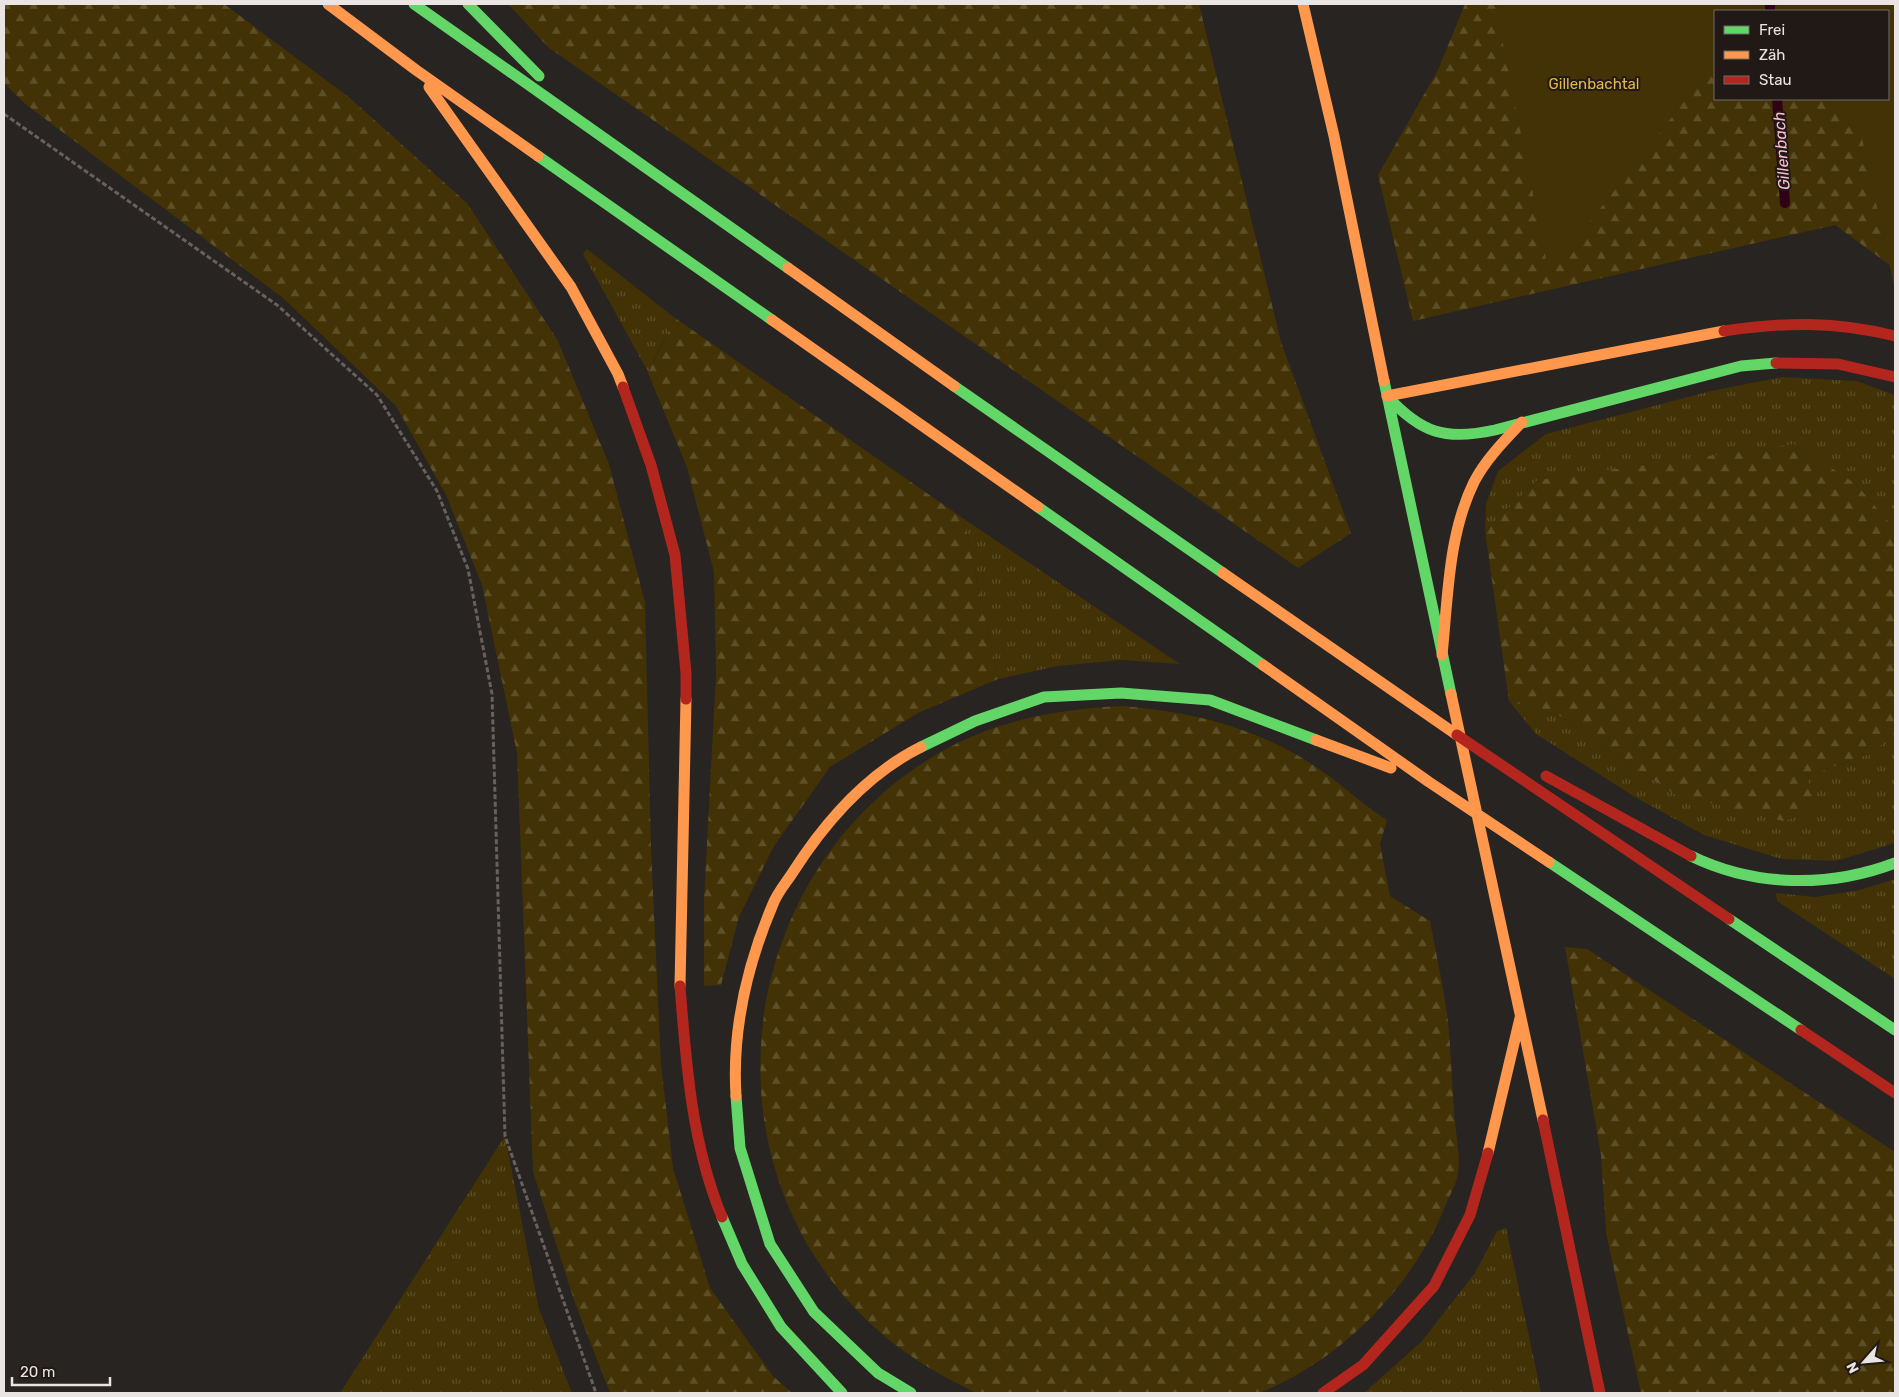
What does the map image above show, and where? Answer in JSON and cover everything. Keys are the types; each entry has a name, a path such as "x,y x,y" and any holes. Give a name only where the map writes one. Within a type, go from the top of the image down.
{"main road":[{"path":"328,4 416,70 1429,782 1895,1093"},
{"path":"414,4 1020,432 1402,698 1895,1030"},
{"path":"468,4 587,125"},
{"path":"1303,4 1326,100 1442,656 1497,902 1600,1393"},
{"path":"416,70 571,287 618,374 651,465 675,555 686,672 686,776 680,981 686,1076 709,1186 742,1264 781,1327 842,1393"},
{"path":"1387,396 1754,326 1817,322 1853,325 1895,336"},
{"path":"1387,396 1411,419 1436,433 1451,436 1466,435 1522,422 1741,366 1773,362 1845,364 1895,377"},
{"path":"1442,656 1452,569 1464,506 1474,482 1486,463 1522,422"},
{"path":"912,1393 878,1373 814,1312 770,1244 740,1148 734,1060 745,985 773,903 816,836 864,786 912,752 975,721 1044,697 1121,693 1210,700 1429,782"},
{"path":"1402,698 1515,759"},
{"path":"1532,768 1696,858 1730,869 1770,878 1819,881 1841,880 1868,874 1895,863"},
{"path":"1323,1393 1363,1365 1434,1286 1470,1215 1494,1134 1520,1018"}],"path":[{"path":"4,114 277,305 377,395 437,491 468,569 492,694 506,1136 596,1393"}],"green space":[{"path":"4,4 224,4 350,98 467,203 557,339 609,464 645,602 651,849 661,1064 673,1168 710,1288 773,1376 792,1393 610,1393 575,1303 533,1172 517,753 482,585 446,495 396,406 283,298 24,103 4,83"},
{"path":"508,4 1199,4 1281,342 1351,533 1298,568 549,48"},
{"path":"1465,4 1895,4 1895,269 1835,225 1413,321 1378,175 1438,70"},
{"name":"Gillenbachtal","path":"1495,4 1895,4 1895,291 1861,133 1824,100 1889,100 1889,10 1714,10 1714,63 1549,274"},
{"path":"587,249 675,318 648,372 583,254"},
{"path":"675,318 964,519 998,679 918,713 830,767 774,846 739,917 721,985 704,986 704,900 716,674 714,572 687,467 648,373"},
{"path":"1782,377 1856,381 1895,395 1895,529 1856,484 1538,480 1485,531 1486,504 1498,471 1546,434 1711,391"},
{"path":"1794,444 1856,484 1895,529 1895,731 1874,752 1807,776 1817,811 1783,821 1674,794 1560,716 1509,701 1485,531 1538,480"},
{"path":"964,519 1180,664 1122,660 1058,666 998,679"},
{"path":"1509,701 1560,716 1674,794 1807,776 1874,752 1895,731 1895,843 1836,861 1782,859 1704,835 1635,797 1536,734"},
{"path":"1121,706 1177,713 1230,726 1256,735 1281,746 1305,760 1387,820 1380,844 1390,896 1430,921 1448,1022 1459,1166 1457,1177 1432,1234 1415,1264 1371,1317 1346,1341 1318,1362 1289,1379 1259,1393 976,1393 922,1363 873,1326 816,1258 779,1182 762,1100 764,1017 784,937 822,862 878,798 950,747 991,729 1055,713"},
{"path":"1895,879 1895,979 1777,901 1776,893 1816,897 1860,890"},
{"path":"1565,947 1587,949 1895,1152 1895,1393 1641,1393 1606,1233 1601,1155"},
{"path":"505,1136 539,1309 572,1393 340,1393"},
{"path":"1506,1228 1541,1393 1364,1393 1422,1341 1475,1273 1497,1231"}],"waterway":[{"name":"Gillenbach","path":"1770,4 1770,10"},
{"name":"Gillenbach","path":"1777,100 1785,203"}],"traffic: fast":[{"path":"414,4 788,268"},
{"path":"468,4 539,76"},
{"path":"538,156 772,320"},
{"path":"1387,396 1399,409 1423,426 1435,431 1462,435 1495,430 1741,366 1776,363"},
{"path":"1384,381 1451,694"},
{"path":"954,386 1223,573"},
{"path":"1038,507 1263,665"},
{"path":"921,747 975,721 1044,697 1121,693 1210,700 1316,740"},
{"path":"1691,856 1741,874 1792,880 1844,877 1895,863"},
{"path":"1549,862 1801,1030"},
{"path":"1729,919 1895,1030"},
{"path":"736,1096 740,1148 770,1244 814,1312 878,1373 911,1393"},
{"path":"722,1217 742,1264 781,1327 842,1393"}],"traffic: slow":[{"path":"328,4 416,70 538,156"},
{"path":"1303,4 1334,136 1384,381"},
{"path":"429,87 571,287 618,374 623,387"},
{"path":"788,268 954,386"},
{"path":"772,320 1038,507"},
{"path":"1387,396 1724,331"},
{"path":"1442,655 1450,567 1465,502 1484,465 1522,422"},
{"path":"1223,573 1457,735"},
{"path":"1263,665 1429,782 1549,862"},
{"path":"1451,694 1543,1120"},
{"path":"680,986 686,699"},
{"path":"1316,740 1391,768"},
{"path":"736,1096 736,1047 743,998 756,951 777,896 805,853 849,801 883,771 921,747"},
{"path":"1488,1153 1520,1018"}],"traffic: jam":[{"path":"1724,331 1810,324 1831,325 1895,336"},
{"path":"1776,363 1838,364 1895,377"},
{"path":"623,387 651,465 675,555 686,673 686,699"},
{"path":"1457,735 1729,919"},
{"path":"1546,776 1691,856"},
{"path":"680,986 688,1074 697,1133 712,1190 722,1217"},
{"path":"1801,1030 1895,1093"},
{"path":"1543,1120 1600,1393"},
{"path":"1323,1393 1363,1365 1434,1286 1470,1215 1488,1153"}]}
